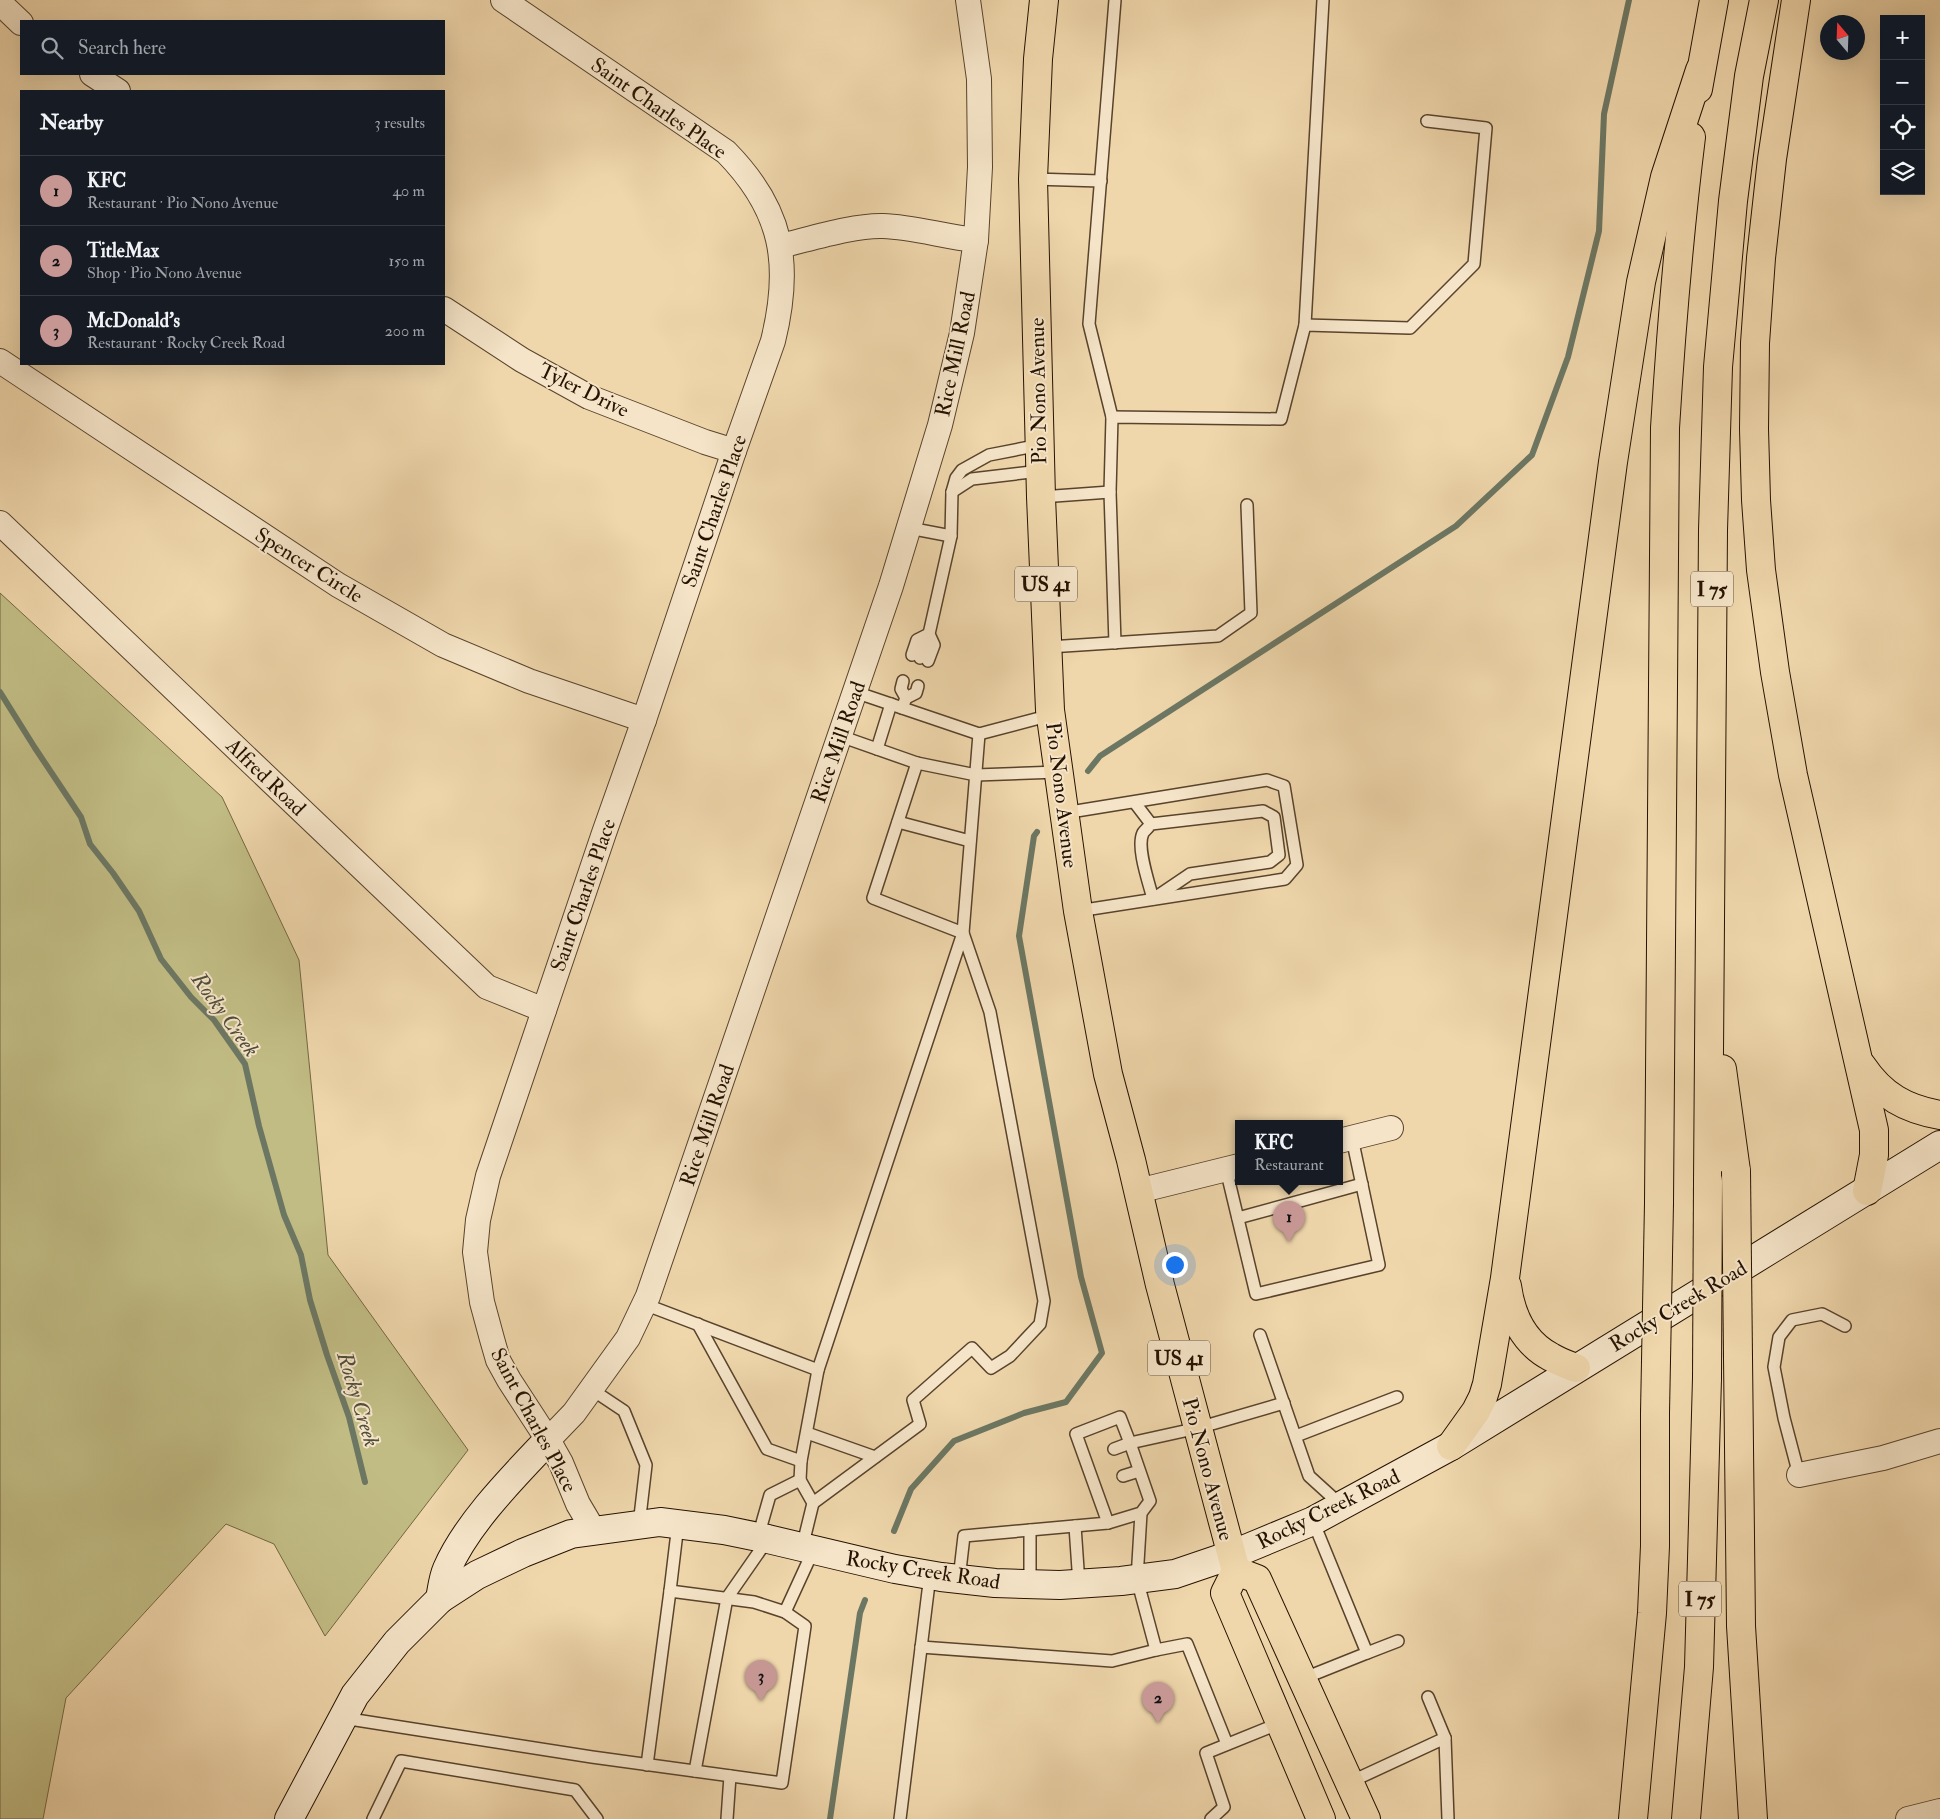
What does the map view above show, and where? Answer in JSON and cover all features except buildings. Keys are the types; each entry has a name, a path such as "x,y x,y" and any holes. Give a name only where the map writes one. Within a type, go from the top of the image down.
{"main road":[{"name":"Pio Nono Avenue","path":"1044,0 1038,58 1033,180 1040,471 1051,715 1078,911 1108,1074 1160,1285 1233,1563"},
{"name":"I 75","path":"1633,1819 1652,1613 1655,1546 1665,428 1671,326 1681,217 1700,70 1714,0"},
{"name":"I 75","path":"1686,1819 1699,1667 1707,1378 1712,530 1718,367 1733,201 1749,76 1764,0"},
{"path":"1796,0 1772,159 1761,258 1755,343 1754,430 1756,500 1764,598 1792,766 1874,1130 1874,1156 1867,1191"},
{"path":"1451,1446 1476,1411 1485,1390 1505,1278 1613,462 1641,282 1665,177 1700,70"},
{"path":"1709,992 1736,1171 1741,1626 1753,1819"},
{"path":"1859,1061 1871,1080 1885,1093 1920,1112 1940,1115"},
{"path":"1505,1278 1510,1305 1518,1324 1531,1342 1550,1357 1576,1368"},
{"path":"1321,1819 1225,1592 1233,1563 1257,1578 1348,1783 1366,1819"}],"street":[{"name":"Saint Charles Place","path":"503,0 726,152 742,168 768,207 780,246 783,273 778,322 773,341 488,1176 478,1220 475,1252 482,1302 498,1360 548,1440 561,1464 578,1504 594,1531"},
{"name":"Rice Mill Road","path":"548,1440 574,1413 628,1338 644,1304 855,692 909,528 940,425 962,333 976,240 980,167 979,79 968,0"},
{"path":"0,3 20,21"},
{"path":"94,75 116,90"},
{"path":"780,246 869,226 902,228 951,238 976,240"},
{"name":"Tyler Drive","path":"445,310 522,360 589,398 705,442 734,451"},
{"name":"Spencer Circle","path":"0,361 338,585 443,645 529,681 644,720"},
{"name":"Alfred Road","path":"0,523 486,987 544,1010"},
{"path":"1345,1139 1392,1128"},
{"name":"Rocky Creek Road","path":"289,1819 355,1695 397,1642 440,1599 478,1575 523,1553 571,1534 660,1522 678,1523 763,1538 930,1575 995,1583 1079,1584 1175,1574 1233,1563 1343,1506 1451,1446 1940,1145"},
{"path":"1138,1191 1232,1168"},
{"path":"440,1599 447,1570 461,1544 490,1504 548,1440"},
{"path":"1799,1475 1883,1458 1929,1444"},
{"path":"1908,1819 1940,1811"}],"lane":[{"path":"1115,0 1089,324 1112,418 1110,492 1116,643"},
{"path":"1112,418 1281,419 1305,324 1322,0"},
{"path":"1305,324 1410,328 1474,264 1486,128 1426,121"},
{"path":"1033,180 1101,181"},
{"path":"929,634 917,640 920,658 934,645 929,634 951,536 952,492 956,478 962,470 989,455 1110,492"},
{"path":"952,492 972,479 1040,471"},
{"path":"1049,647 1218,636 1252,613 1247,505"},
{"path":"909,528 951,536"},
{"path":"877,749 911,683"},
{"path":"855,692 900,703 979,734 1051,715"},
{"path":"785,1612 807,1549 813,1503 800,1480 801,1461 818,1370 963,933 979,734"},
{"path":"840,736 917,763 976,775 1058,772"},
{"path":"813,1503 920,1424 913,1400 972,1348 991,1368 1010,1356 1040,1324 1044,1301 990,1012 963,933 873,898 917,763"},
{"path":"1064,813 1135,803 1267,780 1284,786 1297,865 1285,879 1078,911"},
{"path":"1135,803 1152,824"},
{"path":"1264,811 1274,817 1279,855 1270,862 1190,874 1153,899 1142,854 1143,832 1152,824 1264,811"},
{"path":"898,822 970,841"},
{"path":"1232,1168 1238,1218 1256,1294 1379,1264 1362,1184 1345,1139"},
{"path":"1238,1218 1362,1184"},
{"path":"644,1304 818,1370"},
{"path":"1799,1475 1784,1418 1774,1366 1779,1336 1792,1320 1822,1314 1845,1326"},
{"path":"698,1324 766,1449 801,1461"},
{"path":"1260,1335 1309,1476 1343,1506"},
{"path":"591,1389 624,1412 646,1465 639,1525"},
{"path":"1296,1436 1397,1397"},
{"path":"1114,1449 1130,1443 1198,1428 1284,1403"},
{"path":"1108,1523 1090,1458 1076,1434 1120,1418 1150,1501 1141,1513 1137,1579 1156,1650"},
{"path":"807,1433 875,1457"},
{"path":"1123,1476 1140,1471"},
{"path":"695,1771 727,1598 763,1538 770,1494 800,1480"},
{"path":"959,1579 964,1536 1108,1523 1141,1513"},
{"path":"1313,1521 1367,1653"},
{"path":"647,1765 678,1523"},
{"path":"1075,1526 1079,1584"},
{"path":"1030,1530 1030,1584"},
{"path":"900,1819 930,1575"},
{"path":"343,1718 647,1765 782,1783 805,1626 785,1612 754,1602 670,1591"},
{"path":"1302,1679 1398,1641"},
{"path":"921,1647 1112,1660 1187,1644 1227,1744"},
{"path":"1428,1697 1445,1738 1448,1819"},
{"path":"1211,1819 1224,1807 1206,1754 1280,1723"},
{"path":"1348,1783 1445,1738"},
{"path":"373,1819 401,1761 575,1790 597,1819"},
{"path":"727,1819 730,1776"}],"shaded area":[{"path":"0,593 222,797 299,960 328,1255 468,1450 325,1636 274,1544 226,1524 66,1698 43,1819 0,1819"}],"waterway":[{"path":"1088,771 1100,756 1456,526 1532,455 1568,357 1599,231 1604,114 1629,0"},
{"name":"Rocky Creek","path":"0,692 81,817 90,844 139,911 161,959 191,997 214,1020 245,1064 259,1126 284,1215 301,1255 310,1300 349,1417 365,1482"},
{"path":"894,1531 911,1489 954,1441 1024,1413 1066,1402 1102,1353 1081,1277 1019,936 1034,836 1037,832"},
{"path":"830,1819 860,1613 865,1600"}],"place":[{"name":"KFC","path":"1289,1242"},
{"name":"McDonald's","path":"761,1701"},
{"name":"TitleMax","path":"1158,1723"}]}
